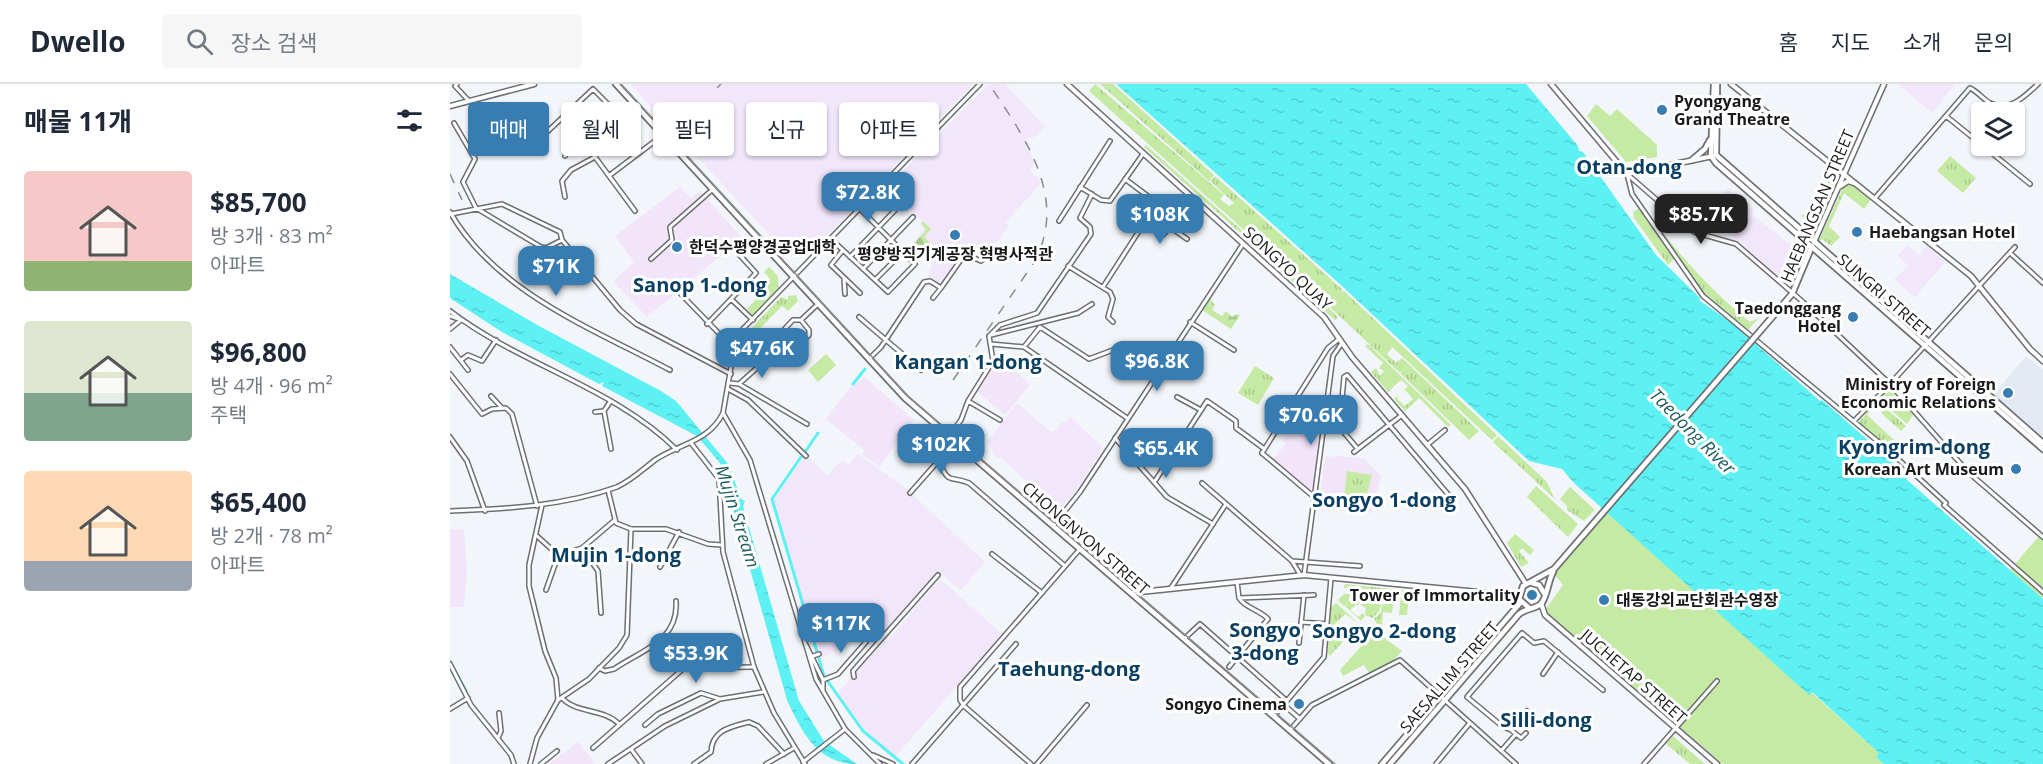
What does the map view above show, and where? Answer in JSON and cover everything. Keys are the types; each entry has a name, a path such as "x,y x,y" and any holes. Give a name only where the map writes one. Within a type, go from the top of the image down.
{"main road":[{"path":"450,106 532,84"},
{"name":"CHONGNYON STREET","path":"616,84 653,124"},
{"name":"SONGYO QUAY","path":"1067,84 1244,243 1331,325 1341,341 1465,489 1526,584"},
{"path":"1551,84 1627,174 1714,156"},
{"path":"1692,160 1706,149 1711,132 1716,84"},
{"path":"1714,156 1716,84"},
{"path":"1731,84 1860,185 1979,286 2030,349 2043,361"},
{"name":"HAEBANGSAN STREET","path":"1554,570 1792,294 1884,84"},
{"path":"1711,132 1714,156"},
{"name":"CHONGNYON STREET","path":"682,156 904,398 1329,764"},
{"name":"SUNGRI STREET","path":"1714,156 1716,163 2043,442"},
{"path":"1837,189 1848,181 1860,185"},
{"name":"SUNGRI STREET","path":"1927,344 2043,449"},
{"path":"1526,584 1554,570"},
{"path":"1545,615 1541,603 1554,570"},
{"path":"1131,593 1303,575 1520,599 1530,608"},
{"path":"1532,583 1539,585 1544,593"},
{"name":"SAESALLIM STREET","path":"1382,764 1520,599 1520,589 1526,584"},
{"name":"SAESALLIM STREET","path":"1390,764 1444,701 1530,608 1541,603"},
{"name":"JUCHETAP STREET","path":"1530,608 1545,615 1717,764"}],"street":[{"path":"457,84 455,86 469,101"},
{"path":"450,512 537,506 608,490 628,482 655,460 704,435 716,425 723,413 736,338 980,84"},
{"path":"1875,198 1970,88 1993,104 2009,105 2018,102 2038,84"},
{"path":"578,102 593,89 606,102"},
{"path":"1946,116 2030,184"},
{"path":"549,130 561,118"},
{"path":"454,123 475,159 463,184 476,208 541,247 546,248 562,240"},
{"path":"1059,221 1110,141"},
{"path":"610,175 653,143"},
{"path":"1080,187 1110,201 1144,153"},
{"path":"565,197 562,181 567,173 595,157 635,211"},
{"path":"1627,174 1694,232 1736,244 1890,384 1968,472 2043,537"},
{"path":"1627,174 1632,194 1703,296 1915,474 1914,476 1946,503 1944,505 2043,592"},
{"path":"1103,287 1157,203 1125,179"},
{"path":"651,259 672,240 670,227 713,189"},
{"path":"989,336 1000,325 1037,313 1091,234 1089,227 1080,218 1092,194"},
{"path":"670,370 519,287 491,266 474,248 451,213 496,204 510,206 560,232 562,240 620,310 636,324 731,374"},
{"path":"850,257 901,204"},
{"path":"831,239 888,292 915,264 860,209"},
{"path":"863,269 913,217"},
{"path":"1145,223 1163,235 1170,227 1187,239"},
{"path":"1053,526 1080,492 1190,321 1244,243"},
{"path":"1854,421 2015,247"},
{"path":"933,298 965,254 981,261 996,248"},
{"path":"843,250 831,265 860,293"},
{"path":"707,324 756,273 736,251"},
{"path":"876,280 903,252"},
{"path":"2010,254 2043,283"},
{"path":"1068,266 1113,295 1108,311 1108,316 1113,322"},
{"path":"844,278 845,294"},
{"path":"869,360 924,282 930,281 941,288"},
{"path":"679,292 734,350"},
{"path":"731,299 753,320"},
{"path":"739,384 769,357 763,352 793,320 801,320 819,304"},
{"path":"989,336 1078,313 1092,304"},
{"path":"450,311 496,340 650,425 677,450"},
{"path":"450,316 461,320"},
{"path":"859,317 921,370"},
{"path":"450,329 461,320"},
{"path":"786,357 809,335 809,330 801,320"},
{"path":"1190,321 1234,350"},
{"path":"1024,347 1035,330 1040,327 1089,359 1113,350 1154,376"},
{"path":"949,436 962,420 968,401 993,361 989,336"},
{"path":"461,360 468,355 483,361 496,340"},
{"path":"1303,575 1316,498 1333,356 1341,341"},
{"path":"1316,498 1262,453 1263,448 1328,348 1341,341"},
{"path":"992,344 1024,347 1127,418"},
{"path":"450,347 468,370"},
{"path":"450,374 482,414 502,408"},
{"path":"1341,429 1346,423 1350,400 1342,399 1345,375 1390,424 1452,499"},
{"path":"730,382 739,384 807,423"},
{"path":"728,389 748,400 806,456"},
{"path":"491,396 502,408 509,410 515,420 527,477 537,506"},
{"path":"1177,396 1201,410"},
{"path":"968,401 1000,420"},
{"path":"1155,481 1207,401 1236,421 1236,428 1263,448"},
{"path":"610,402 604,411 611,449"},
{"path":"596,412 604,411"},
{"path":"723,413 750,460 810,664 845,729 880,764"},
{"path":"1324,426 1341,429 1356,450 1402,415"},
{"path":"1427,445 1445,430"},
{"path":"450,437 465,457 485,511"},
{"path":"1115,438 1167,497 1213,524"},
{"path":"910,493 956,442"},
{"path":"691,443 719,479 722,545 754,667 763,692 804,763 845,729"},
{"path":"939,461 944,475 950,480 969,483 1065,566"},
{"path":"1203,483 1292,561 1303,575"},
{"path":"608,490 617,525 631,529 666,529 708,544 722,545"},
{"path":"1171,588 1226,504"},
{"path":"542,505 529,565 530,586 545,651 556,678 560,699"},
{"path":"546,590 550,572 558,555 582,548 615,520"},
{"path":"530,764 537,738 560,699 589,679 627,635 631,529"},
{"path":"660,567 679,532"},
{"path":"537,536 558,555"},
{"path":"582,548 598,571 601,613"},
{"path":"1030,764 964,706 960,700 960,687 1080,549"},
{"path":"992,554 1042,593"},
{"path":"1292,561 1360,566"},
{"path":"854,677 853,671 911,610 939,575"},
{"path":"1274,717 1324,657 1331,578"},
{"path":"1229,667 1268,619 1262,612 1243,604 1239,598 1238,582"},
{"path":"1299,643 1304,595"},
{"path":"1239,598 1314,595"},
{"path":"599,668 605,671 614,669 668,635 674,626 676,601"},
{"path":"1301,622 1327,624"},
{"path":"1184,639 1200,624 1287,701"},
{"path":"1288,629 1300,630"},
{"path":"1526,733 1521,738 1502,726 1467,697 1522,633 1534,643 1544,640 1603,690"},
{"path":"803,641 816,655 825,679 824,693"},
{"path":"825,679 838,674 866,642"},
{"path":"912,764 1016,644"},
{"path":"1543,674 1558,652"},
{"path":"1290,730 1321,700 1400,660 1516,764"},
{"path":"1568,668 1571,663"},
{"path":"450,664 468,698 514,764"},
{"path":"593,748 684,668 754,667"},
{"path":"1644,764 1717,681"},
{"path":"608,764 665,726 720,699 763,692"},
{"path":"645,725 658,714 701,693 720,699"},
{"path":"450,709 468,698"},
{"path":"560,699 574,706 609,715 619,724"},
{"path":"1037,764 1087,705"},
{"path":"1284,705 1300,719"},
{"path":"1511,730 1527,711"},
{"path":"498,738 501,731 499,713"},
{"path":"694,764 711,752 713,739 718,733 749,722 758,726 784,754"},
{"path":"1436,764 1470,724"},
{"path":"1501,751 1516,734"},
{"path":"766,764 794,748"},
{"path":"631,749 642,764"},
{"path":"541,764 557,751"},
{"path":"872,755 893,764"}],"shaded area":[{"path":"630,84 973,84 939,119 939,102 839,102 839,156 904,156 807,256 789,256 697,156 734,156 734,102 653,102 653,109"},
{"path":"989,84 1005,84 1045,127 1032,139 1030,137 1026,139 1029,144 1025,147 1036,162 1029,170 1042,182 1006,222 1009,226 985,257 978,259 965,252 940,286 930,276 929,271 933,266 911,246 924,230 920,223 922,221 889,189 890,184 918,156 939,156 939,135"},
{"path":"1898,84 1955,84 1932,113"},
{"name":"한덕수평양경공업대학","path":"680,187 691,198 700,191 742,238 647,317 613,281 634,262 615,236"},
{"path":"1728,188 1753,210 1751,214 1803,255 1790,282 1786,283 1723,228 1728,222 1715,210 1726,197 1723,194"},
{"path":"1907,245 1919,255 1927,246 1945,262 1915,297 1894,279 1909,266 1898,256"},
{"path":"2026,356 2043,370 2043,437 1994,394"},
{"path":"1005,360 1030,385 1005,415 977,391 996,363 999,365"},
{"path":"864,377 914,420 879,467 862,454 864,450 826,419 847,391"},
{"path":"1017,403 1050,431 1054,432 1063,421 1065,423 1070,417 1101,446 1100,453 1077,489 1058,511 1001,457 999,459 987,442"},
{"path":"1286,425 1295,434 1303,428 1320,443 1313,492 1272,460 1286,444 1282,440 1285,437 1281,433"},
{"path":"806,454 827,476 842,460 849,465 858,454 904,487 985,562 961,590 942,574 936,576 888,630 880,623 868,633 820,659 774,500"},
{"path":"1325,457 1365,459 1381,476 1372,513 1318,509"},
{"path":"450,529 464,530 467,572 464,607 450,607"},
{"path":"940,579 1002,634 895,757 865,730 837,694 885,641 887,642"},
{"path":"578,742 596,764 549,764"}],"green space":[{"path":"1095,84 1224,195 1220,199 1229,206 1234,203 1210,181 1215,176 1343,290 1341,293 1344,291 1497,435 1492,440 1390,345 1392,348 1387,354 1396,363 1402,358 1479,431 1469,440 1401,374 1403,370 1400,373 1330,307 1331,304 1329,306 1089,91"},
{"path":"1100,84 1113,84 1214,175 1209,181"},
{"path":"1596,104 1610,116 1617,109 1657,145 1657,157 1626,162 1587,116"},
{"path":"1146,145 1246,234 1244,236 1144,147"},
{"path":"1950,156 1976,178 1963,193 1937,171"},
{"path":"1832,172 1836,175 1836,179 1813,226 1801,216 1804,213 1808,216 1818,203 1815,200 1824,190"},
{"path":"1846,184 1851,184 1871,199 1864,209 1844,193 1829,226 1840,237 1831,246 1822,239 1820,241 1831,254 1819,240 1843,188"},
{"path":"1637,199 1662,232 1718,294 1750,322 1759,318 1748,330 1699,289"},
{"path":"1639,208 1674,259 1668,265 1634,218 1633,212"},
{"path":"923,221 931,229 924,237 940,252 930,262 912,246 926,230 921,223"},
{"path":"1247,235 1338,317 1335,320 1244,237"},
{"path":"769,267 778,276 779,288 753,315 747,309 763,292 770,279 764,272"},
{"path":"796,295 798,301 788,311 782,306 739,350 741,339 781,297 788,300 788,296"},
{"path":"1209,298 1215,305 1212,310 1222,316 1226,311 1232,317 1240,315 1231,329 1202,310"},
{"path":"1368,344 1451,425 1448,427 1419,398 1405,411 1394,399 1399,394 1397,398 1404,406 1413,399 1405,390 1401,393 1408,386 1401,380 1394,386 1392,384 1394,387 1388,392 1371,372 1376,368 1380,376 1384,371 1379,368 1383,363 1365,346"},
{"path":"826,354 836,365 818,382 808,370"},
{"path":"1255,366 1274,378 1258,405 1238,393"},
{"path":"1891,391 1913,415 1907,424 1878,399 1882,398 1886,404 1891,402 1883,394"},
{"path":"1877,400 1906,426 1901,431 1881,413 1883,411 1881,408 1878,411 1873,407 1867,415 1894,440 1887,448 1859,422"},
{"path":"1498,436 1546,481 1555,499 1493,442"},
{"path":"1347,471 1372,475 1363,509 1343,506"},
{"path":"1536,486 1578,524 1568,537 1527,497"},
{"path":"1570,487 1595,510 1584,521 1567,510 1567,506 1560,499"},
{"path":"1607,512 1809,694 1811,692 1879,753 1876,757 1884,764 1723,764 1545,610 1563,585 1554,574"},
{"path":"1515,534 1534,550 1530,555 1522,548 1519,551 1529,563 1521,567 1507,543"},
{"path":"2039,536 2043,540 2043,599 2010,570"},
{"path":"1345,584 1410,591 1406,592 1405,596 1409,596 1407,615 1399,615 1401,596 1394,595 1392,613 1383,612 1382,626 1376,633 1379,627 1374,619 1381,612 1382,605 1390,603 1391,592 1368,590 1367,601 1381,605 1373,618 1365,615 1366,608 1361,605 1363,601 1357,605 1353,601 1356,596 1363,600 1363,597 1358,595 1353,597 1352,602 1356,605 1350,610 1358,617 1363,613 1365,616 1361,621 1345,606 1348,603 1344,606 1338,600 1344,594 1350,594 1348,601 1350,601 1353,589 1344,588"},
{"path":"1336,603 1358,623 1345,614 1333,626 1335,629 1333,632 1340,638 1343,635 1346,638 1330,656 1328,654 1331,608"},
{"path":"1375,631 1402,651 1392,662 1370,674 1364,665 1343,676 1340,670"},
{"path":"1673,736 1705,764 1690,764 1666,744"}],"water":[{"name":"Taedong River","path":"1116,84 1526,84 1578,146 1579,151 1583,152 1656,255 1700,298 1699,300 1733,324 1820,401 1822,400 1909,476 1906,479 2043,599 2043,764 1884,764 1876,757 1879,753 1812,692 1809,695 1574,483 1562,469 1529,461 1343,287"},
{"path":"450,274 676,401 729,465 741,499 745,501 743,506 799,701 824,741 857,764 843,763 821,752 805,734 787,700 720,463 697,436 602,386 604,382 599,384 502,332 450,298"}],"waterway":[{"path":"853,384 865,369"},
{"path":"805,452 818,433"},
{"path":"801,457 772,499 824,676 863,731 903,764"},
{"name":"Mujin Stream","path":"450,660 467,691"}],"tram line":[{"path":"621,84 908,396 1335,764"}],"railway":[{"path":"717,88 721,84"},
{"path":"953,380 1033,264 1043,240 1047,216 1045,193 1038,170 1016,126 989,84"},
{"path":"450,174 462,200"}],"place":[{"name":"Pyongyang Grand Theatre","path":"1662,110"},
{"name":"Haebangsan Hotel","path":"1857,232"},
{"name":"평양방직기계공장 혁명사적관","path":"955,235"},
{"name":"한덕수평양경공업대학","path":"677,247"},
{"name":"Taedonggang Hotel","path":"1853,317"},
{"name":"Ministry of Foreign Economic Relations","path":"2008,393"},
{"name":"Korean Art Museum","path":"2016,469"},
{"name":"Tower of Immortality","path":"1532,595"},
{"name":"대동강외교단회관수영장","path":"1604,600"},
{"name":"Songyo Cinema","path":"1299,704"}],"district":[{"name":"Otan-dong","path":"1629,166"},
{"name":"Sanop 1-dong","path":"700,284"},
{"name":"Kangan 1-dong","path":"968,361"},
{"name":"Kyongrim-dong","path":"1914,446"},
{"name":"Songyo 1-dong","path":"1384,499"},
{"name":"Mujin 1-dong","path":"616,554"},
{"name":"Songyo 2-dong","path":"1384,630"},
{"name":"Songyo 3-dong","path":"1265,640"},
{"name":"Taehung-dong","path":"1069,668"},
{"name":"Silli-dong","path":"1546,719"}]}
